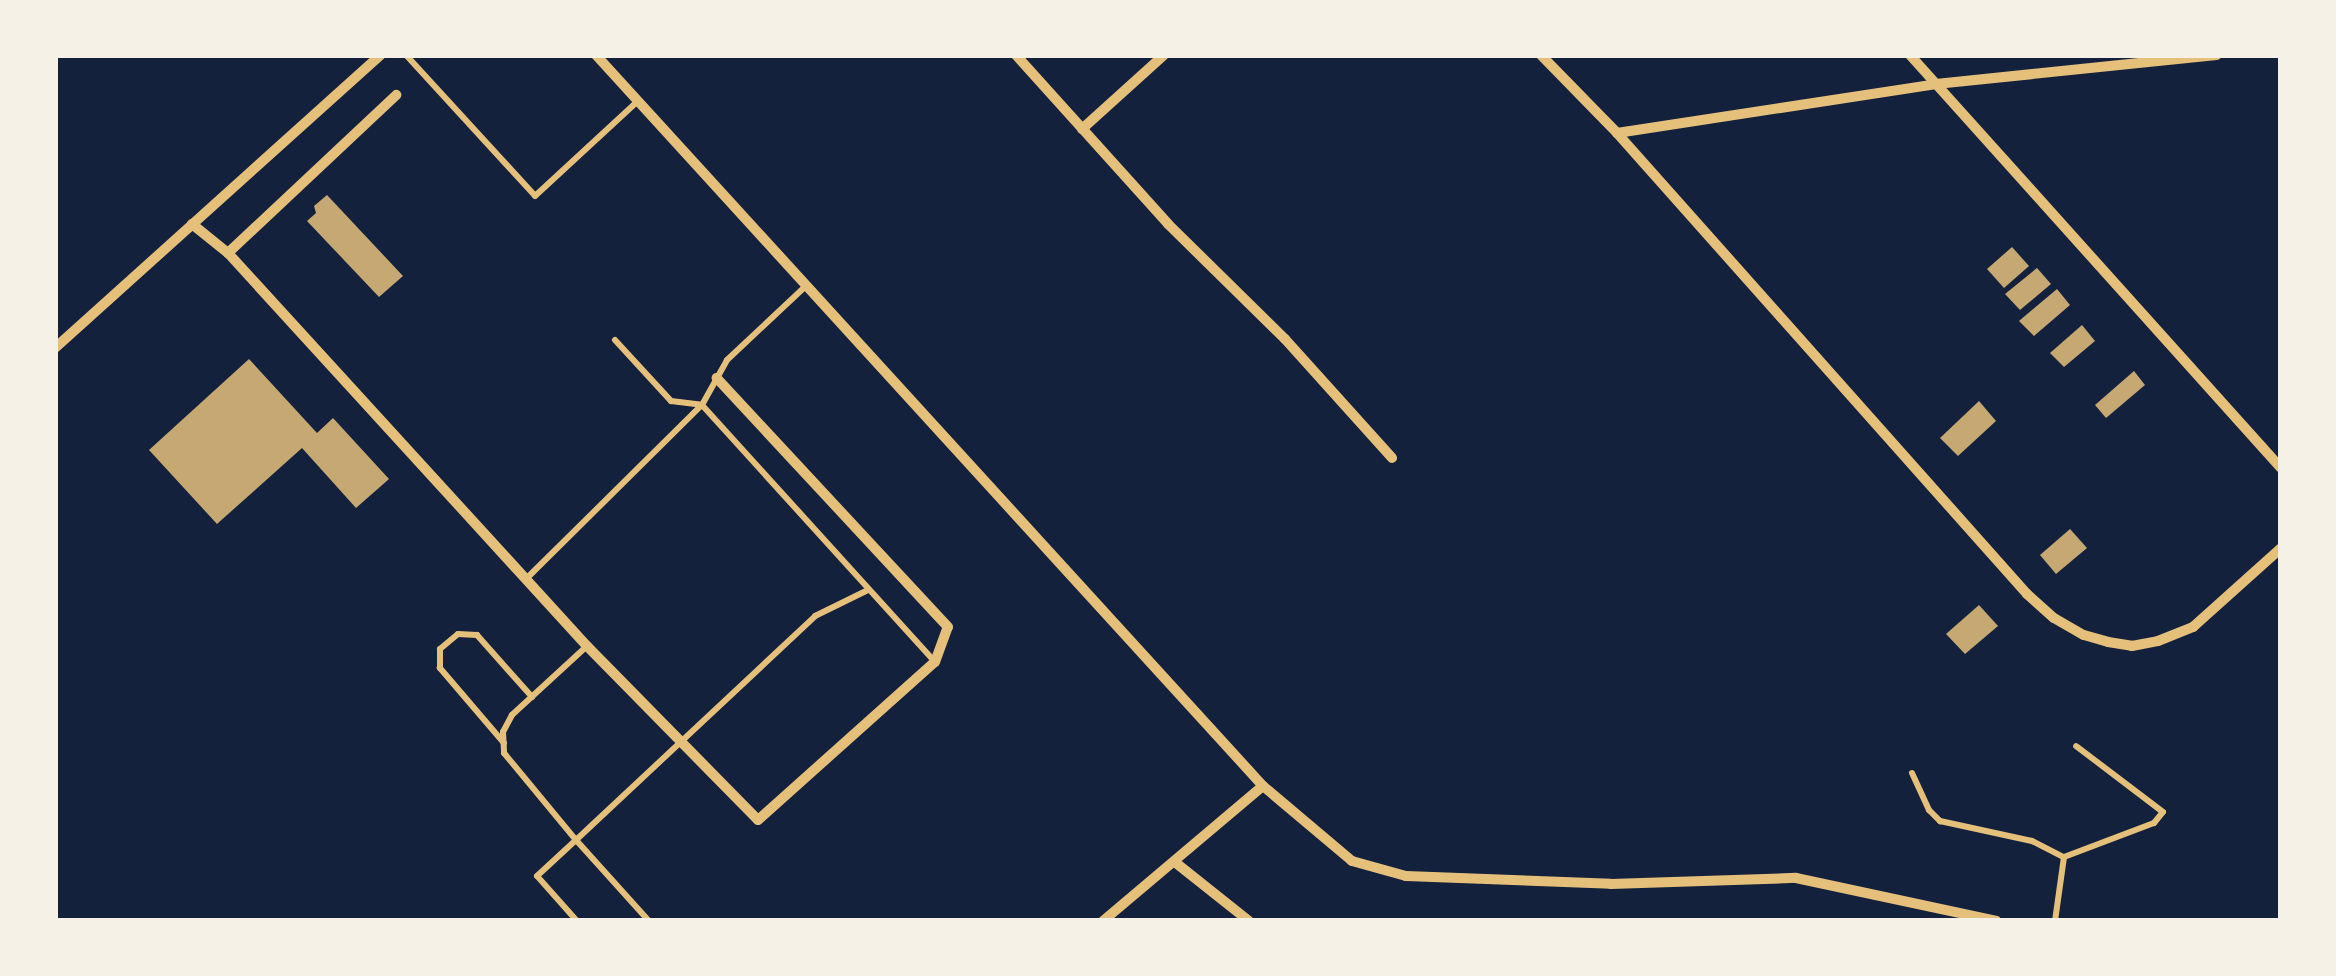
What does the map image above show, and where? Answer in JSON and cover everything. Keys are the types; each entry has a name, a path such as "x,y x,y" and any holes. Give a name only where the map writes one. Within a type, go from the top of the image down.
{"street":[{"path":"55,348 380,55"},
{"path":"596,55 1263,786 1352,861 1406,876 1611,884 1796,878 1996,921"},
{"path":"1016,55 1392,458"},
{"path":"1082,129 1164,55"},
{"path":"1540,55 1616,133 2027,594 2054,618 2084,636 2108,642 2132,646 2158,641 2193,627 2281,548"},
{"path":"1910,55 2281,468"},
{"path":"1616,133 1936,84 2217,55"},
{"path":"228,253 396,95"},
{"path":"192,224 228,253 588,646 758,820 934,662 948,628 717,378"},
{"path":"1103,921 1263,786"},
{"path":"1176,863 1249,921"}],"lane":[{"path":"406,55 535,196 638,101"},
{"path":"526,579 702,406 717,378 747,339 808,284"},
{"path":"615,340 671,400 702,406 934,662"},
{"path":"577,921 537,876 814,616 868,590"},
{"path":"504,743 440,668 440,649 458,634 477,635 532,697"},
{"path":"588,646 512,715 503,732 504,753 649,921"},
{"path":"1912,773 1928,810 1940,821 2032,841 2064,857 2154,824 2163,812 2076,746"},
{"path":"2055,921 2064,857"}],"building":[{"path":"327,195 403,276 379,297 307,221 316,213 314,206"},
{"path":"2012,247 2029,266 2004,288 1987,269"},
{"path":"2037,268 2051,284 2020,310 2005,294"},
{"path":"2057,289 2070,305 2034,336 2019,321"},
{"path":"2082,325 2095,341 2064,367 2050,353"},
{"path":"249,359 317,433 333,418 389,479 356,508 302,448 217,524 149,450"},
{"path":"2134,371 2145,385 2106,418 2095,405"},
{"path":"1979,401 1996,421 1958,456 1940,438"},
{"path":"2070,529 2087,548 2056,574 2040,555"},
{"path":"1979,605 1998,626 1965,654 1946,634"}]}
